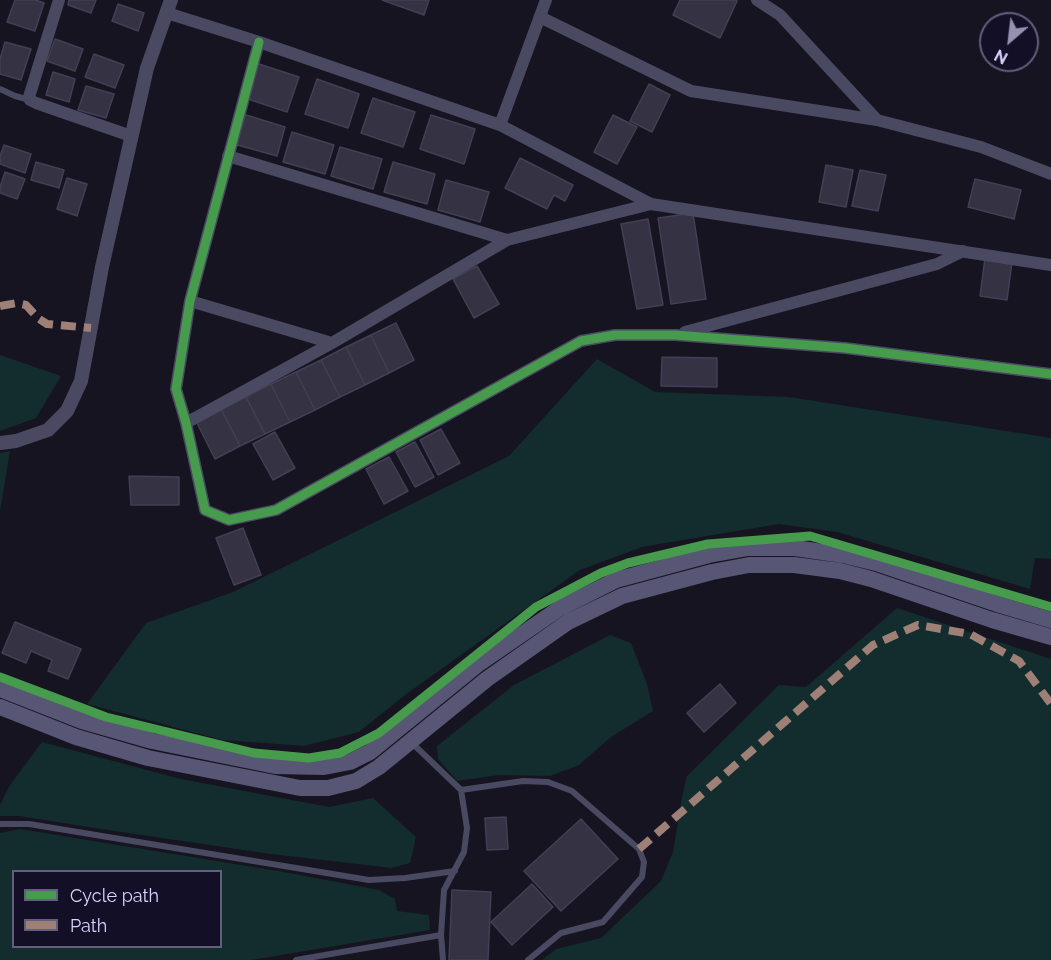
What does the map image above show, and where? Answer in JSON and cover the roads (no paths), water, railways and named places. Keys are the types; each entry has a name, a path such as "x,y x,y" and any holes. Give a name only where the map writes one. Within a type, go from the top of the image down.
{"main road":[{"path":"0,688 82,721 152,741 276,766 324,767 350,762 370,752 477,665 560,608 616,580 708,555 748,548 795,548 843,555 876,563 1051,620"},
{"path":"0,707 76,738 148,758 300,788 328,788 356,781 379,767 487,679 568,622 622,596 721,570 749,566 794,565 840,571 1051,637"}],"street":[{"path":"59,0 30,100 131,136"},
{"path":"500,125 546,0"},
{"path":"757,0 780,15 877,120"},
{"path":"0,443 16,441 48,430 67,411 81,381 102,267 131,136 147,68 169,7 259,42 500,125 651,204 1051,265"},
{"path":"540,17 691,91 877,120 981,147 1051,174"},
{"path":"259,42 190,302 176,389 186,423 205,510 230,520 276,510 581,341 615,335 675,335 845,348 1051,374"},
{"path":"228,156 507,240"},
{"path":"186,423 333,343 507,240 651,204"},
{"path":"675,335 937,264 963,251"},
{"path":"190,302 333,343"}],"lane":[{"path":"0,89 30,100"},
{"path":"411,742 461,790 467,828 464,852 444,890 441,935 443,960"},
{"path":"461,790 523,781 548,782 572,790 639,849 644,862 642,877 603,922 561,933 528,960"},
{"path":"0,824 29,824 369,880 455,871"},
{"path":"296,960 441,935"}]}
